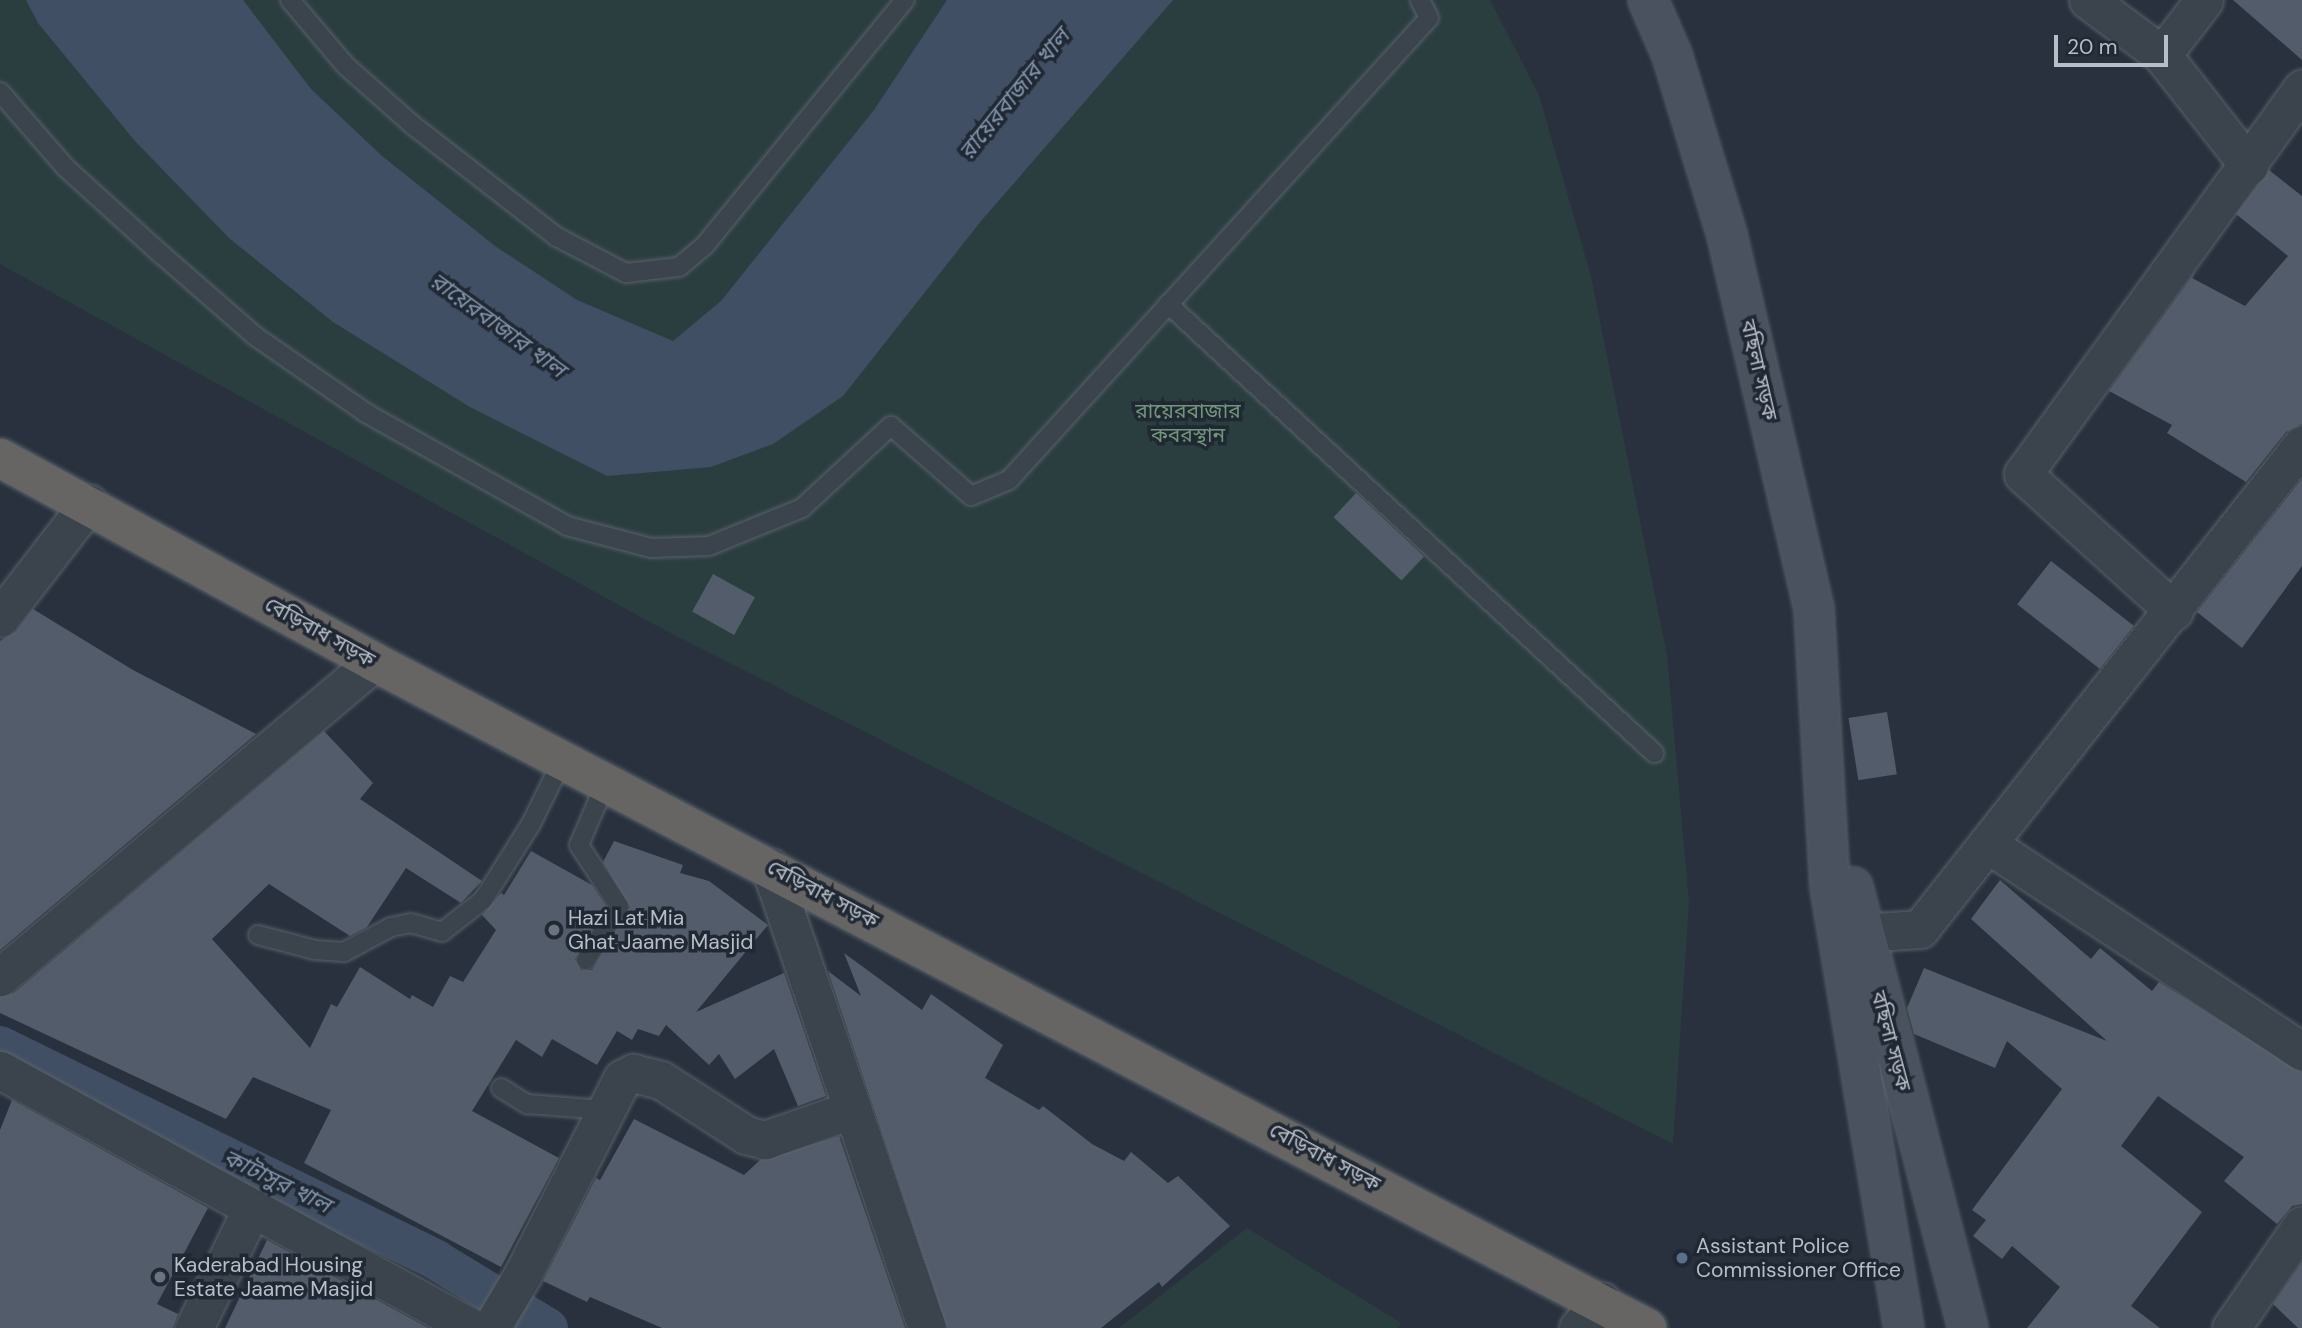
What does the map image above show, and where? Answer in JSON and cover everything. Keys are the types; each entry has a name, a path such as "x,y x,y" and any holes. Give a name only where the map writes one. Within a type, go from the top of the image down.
{"highway":[{"name":"বেড়িবাধ সড়ক","path":"0,458 89,503 374,662 770,866 1590,1315 1647,1328"}],"main road":[{"name":"বছিলা সড়ক","path":"1648,0 1672,55 1727,235 1814,609 1825,751 1829,887 1904,1328"},
{"name":"বছিলা সড়ক","path":"1825,751 1862,933 1968,1328"}],"street":[{"path":"2088,0 2162,55 2249,166"},
{"path":"2162,55 2204,0"},
{"path":"2174,611 2023,474 2249,166 2302,88"},
{"path":"1862,933 1920,929 2174,611 2302,445"},
{"path":"0,618 89,503"},
{"path":"0,977 374,662"},
{"path":"1989,845 2302,1052"},
{"path":"770,866 927,1328"},
{"path":"491,1328 523,1274 622,1079 633,1073 661,1080 746,1135 765,1140 853,1109"},
{"path":"1,1074 472,1328"},
{"path":"194,1328 251,1210"},
{"path":"2231,1328 2302,1226"}],"lane":[{"path":"290,0 346,66 415,127 557,237 626,273 679,267 705,245 905,0"},
{"path":"0,92 65,168 255,336 366,413 481,481 567,526 651,548 709,545 802,508 891,426 971,496 1009,480 1429,19 1420,0"},
{"path":"1168,304 1654,753"},
{"path":"258,935 344,952 391,927 411,923 442,932 483,900 531,824 563,759"},
{"path":"586,960 619,905 579,845 606,782"},
{"path":"501,1088 527,1104 605,1110"}],"green space":[{"name":"রায়েরবাজার কবরস্থান","path":"0,0 1490,0 1539,95 1591,276 1667,655 1689,902 1673,1144 655,625 0,264"},
{"path":"1247,1228 1401,1323 1398,1328 1119,1328"}],"water":[{"name":"রায়েরবাজার খাল","path":"26,0 243,0 311,89 382,156 495,246 577,300 673,341 721,301 874,110 947,0 1173,0 981,221 843,396 773,444 711,467 607,476 470,407 333,322 229,238 134,140 38,23"}],"building":[{"path":"2233,0 2302,0 2302,60"},
{"path":"2269,170 2302,196 2302,424 2286,432 2246,482 2167,433 2172,425 2109,391 2196,271 2192,278 2245,306 2288,256 2236,214"},
{"path":"2302,479 2302,566 2242,648 2197,612"},
{"path":"1356,493 1424,556 1402,581 1333,517"},
{"path":"2051,561 2134,626 2100,669 2017,604"},
{"path":"713,574 755,597 734,635 692,612"},
{"path":"33,609 133,670 256,734 0,950 0,641 16,631"},
{"path":"1887,712 1897,774 1858,780 1848,718"},
{"path":"324,731 373,783 360,799 482,881 461,903 406,868 367,927 350,936 269,884 212,939 310,1048 331,1004 337,1007 360,967 410,999 412,995 433,1007 450,976 463,982 496,930 482,915 501,893 504,895 531,851 592,885 606,906 575,959 581,970 592,970 630,907 603,862 614,841 683,865 680,873 709,881 768,925 696,1012 784,973 826,1096 798,1106 774,1049 735,1079 719,1054 709,1065 666,1025 659,1036 638,1029 632,1040 617,1031 597,1065 552,1039 542,1057 516,1040 472,1111 559,1158 501,1267 304,1163 331,1110 253,1077 226,1119 0,1013 0,997 14,993"},
{"path":"2000,880 2091,959 2100,948 2152,991 2159,982 2302,1072 2302,1204 2292,1206 2277,1224 2224,1181 2244,1157 2158,1096 2121,1146 2202,1212 2131,1306 2160,1328 2027,1328 2060,1287 2012,1246 2002,1259 1973,1236 1986,1220 1972,1210 2062,1089 2007,1041 1995,1068 1914,1034 1907,1008 1924,968 2107,1041 1971,919"},
{"path":"844,953 922,1010 931,994 1003,1045 985,1078 1039,1110 1043,1106 1092,1144 1124,1161 1131,1152 1168,1183 1178,1176 1230,1226 1162,1287 1159,1282 1101,1328 947,1328 828,971 861,996"},
{"path":"12,1100 208,1208 157,1304 178,1314 173,1328 0,1328 0,1130"},
{"path":"634,1119 744,1175 760,1160 839,1136 905,1328 662,1328 590,1297 587,1302 543,1281 596,1178 600,1180"},
{"path":"267,1240 428,1328 225,1328"},
{"path":"2302,1262 2302,1328 2298,1328 2273,1304"}],"waterway":[{"name":"কাটাসুর খাল","path":"0,1046 436,1260 548,1328"}],"place":[{"name":"Hazi Lat Mia Ghat Jaame Masjid","path":"554,930"},
{"name":"Assistant Police Commissioner Office","path":"1682,1258"},
{"name":"Kaderabad Housing Estate Jaame Masjid","path":"160,1277"}]}
